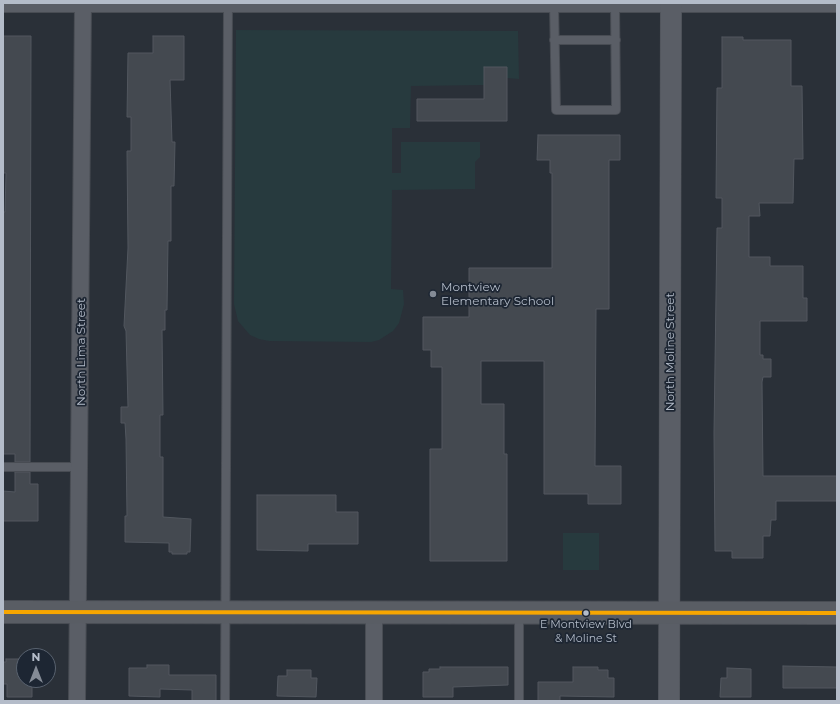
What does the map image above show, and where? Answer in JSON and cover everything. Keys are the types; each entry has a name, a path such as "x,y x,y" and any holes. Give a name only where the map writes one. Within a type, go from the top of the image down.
{"main road":[{"path":"3,612 837,613"}],"street":[{"name":"North Lima Street","path":"76,701 76,613 80,467 83,3"},
{"name":"North Moline Street","path":"669,701 671,3"},
{"path":"3,4 837,4"},
{"path":"374,612 374,701"}],"lane":[{"path":"225,701 228,3"},
{"path":"554,4 556,110 616,110 615,4"},
{"path":"554,40 616,40"},
{"path":"3,467 80,467"},
{"path":"519,613 519,701"}],"green space":[{"path":"236,30 518,31 519,79 507,78 507,67 484,67 484,85 411,86 410,128 392,128 392,173 401,173 401,142 480,142 480,157 475,162 475,189 392,190 391,289 403,290 404,304 399,323 393,331 379,340 371,342 269,341 250,335 238,321 234,304"},
{"path":"563,533 599,533 599,570 563,570"}],"building":[{"path":"3,36 31,36 30,462 15,462 15,454 3,454 3,212 5,212 6,173 3,173"},
{"path":"153,36 184,36 184,80 170,80 172,142 175,142 174,186 171,186 171,241 168,241 167,310 165,310 165,330 162,330 163,415 160,415 160,457 163,457 163,517 191,519 190,552 187,552 187,554 172,554 172,552 169,552 169,543 125,542 125,516 127,516 126,439 125,423 121,423 121,407 128,407 126,331 124,326 128,248 127,151 131,151 131,117 127,117 128,53 153,53"},
{"path":"722,37 743,37 743,40 791,40 791,86 802,86 803,159 794,159 793,203 759,203 760,216 749,216 749,257 770,257 770,266 803,266 803,298 807,298 807,321 760,321 760,355 763,355 763,359 771,359 771,377 763,377 762,382 763,476 837,476 837,501 776,501 776,520 771,520 770,536 763,536 763,558 732,558 732,551 715,551 714,433 717,228 722,228 722,198 716,198 717,88 722,88"},
{"path":"484,67 507,67 507,121 417,121 417,99 484,99"},
{"path":"538,135 620,135 620,160 609,160 609,309 596,309 595,466 621,466 621,504 588,504 588,494 544,494 544,361 481,361 481,404 504,404 504,454 507,454 507,561 430,561 430,449 442,449 442,367 431,367 431,350 423,350 423,317 469,317 469,268 552,268 552,173 550,173 550,160 537,160"},
{"path":"15,472 30,472 30,484 38,484 38,521 3,521 3,491 15,492"},
{"path":"257,495 336,495 336,512 358,512 358,544 308,544 308,551 257,550"},
{"path":"6,659 16,659 16,688 32,688 32,697 7,697 7,684 3,684 3,662 6,662"},
{"path":"147,665 169,665 169,675 216,675 216,701 192,701 192,690 160,689 160,697 129,696 129,668 147,668"},
{"path":"783,666 837,667 837,688 783,688"},
{"path":"440,667 508,667 508,685 453,687 453,697 423,697 423,672 429,672 429,669 440,669"},
{"path":"573,667 598,667 598,670 608,670 608,678 614,678 614,697 560,696 560,701 538,701 538,682 573,682"},
{"path":"727,668 751,669 751,697 720,697 721,678 727,678"},
{"path":"287,670 311,670 311,678 317,678 316,697 277,696 278,676 287,676"}],"transit line":[{"path":"3,612 837,613"}],"place":[{"name":"Montview Elementary School","path":"433,294"},
{"name":"E Montview Blvd & Moline St","path":"586,613"}]}
